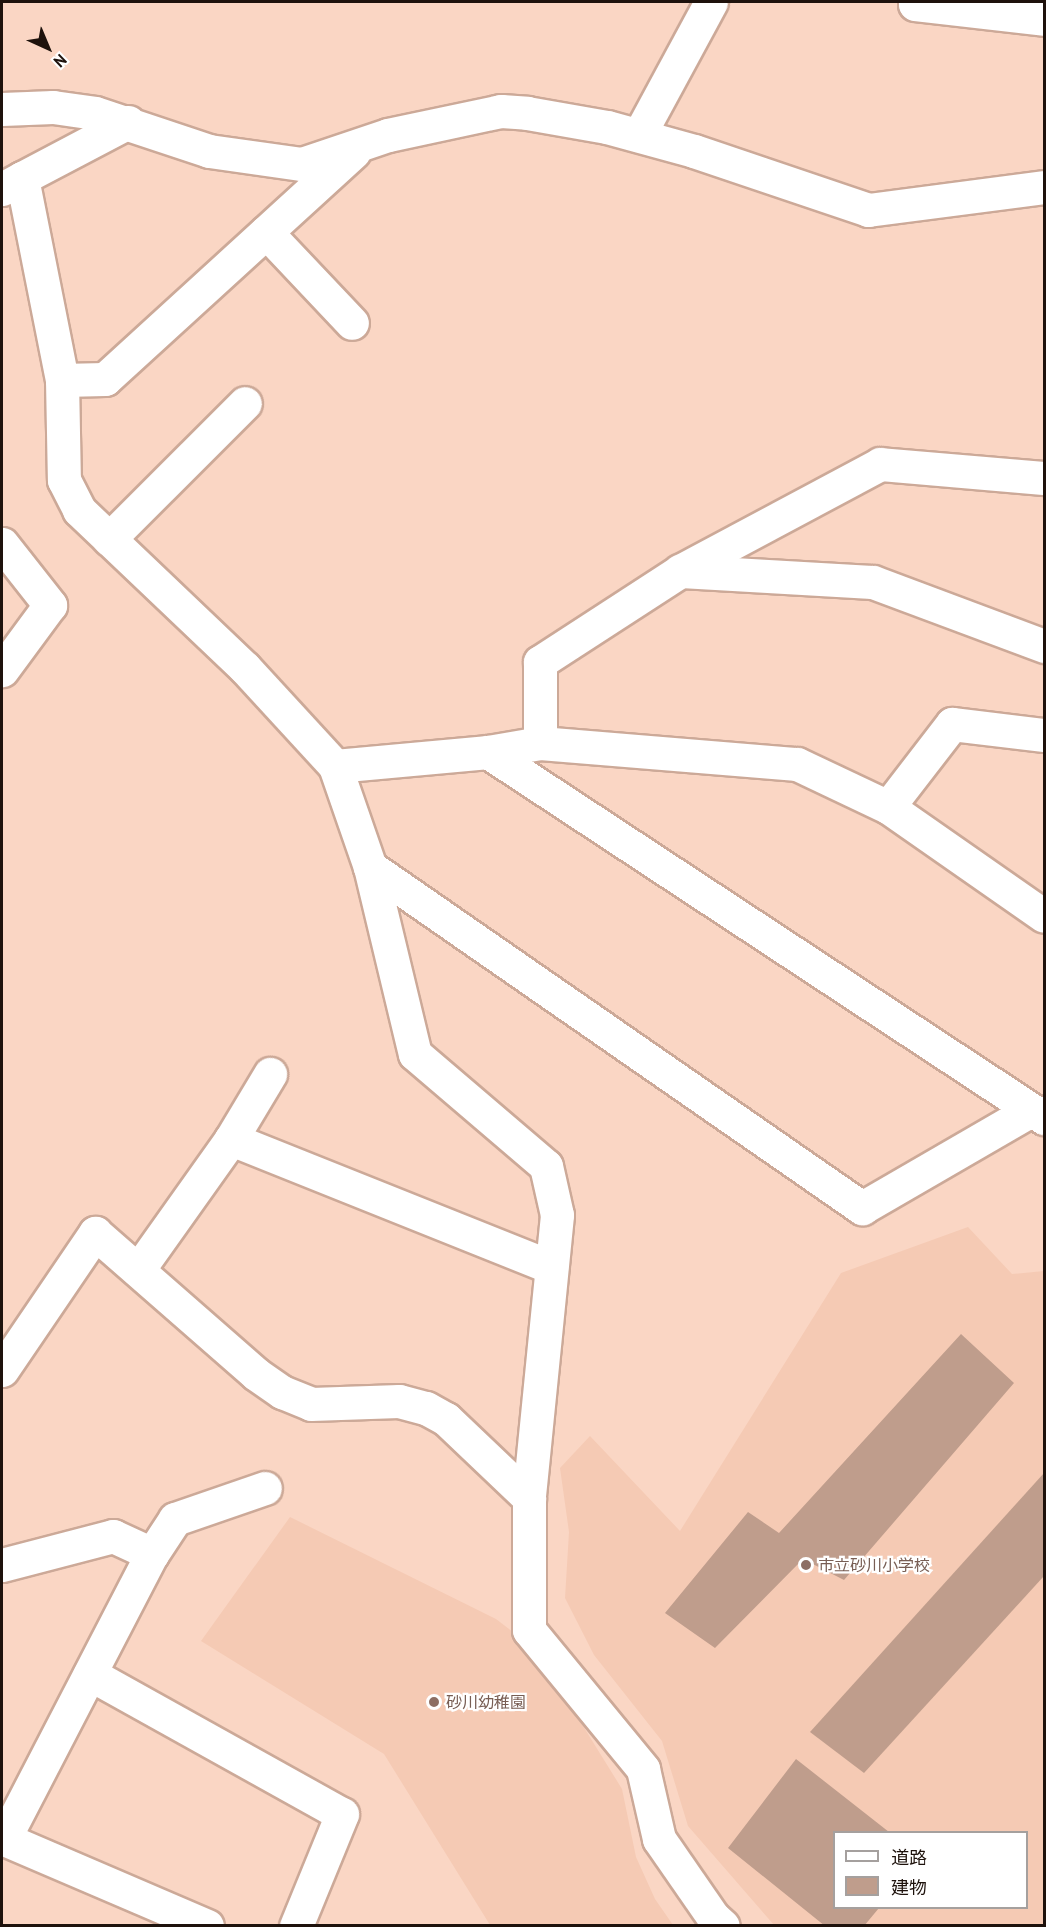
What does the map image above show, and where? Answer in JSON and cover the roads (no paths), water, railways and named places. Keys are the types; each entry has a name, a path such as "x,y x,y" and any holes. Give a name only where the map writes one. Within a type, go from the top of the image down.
{"street":[{"path":"639,135 711,2"},
{"path":"916,2 915,4 1044,19"},
{"path":"2,109 53,107 95,112 209,151 302,164 360,147 388,135 501,111 608,127 639,135 868,210 1044,187"},
{"path":"128,122 12,184 62,380 64,480 79,510 245,668 335,766 370,867 415,1054 546,1166 557,1215 529,1498 529,1630 643,1769 659,1839 713,1917 723,1926"},
{"path":"62,380 105,379 360,147"},
{"path":"266,232 352,323"},
{"path":"109,539 245,403"},
{"path":"540,743 540,662 680,571 880,464 1044,478"},
{"path":"2,543 50,604 2,670"},
{"path":"680,571 873,582 1044,646"},
{"path":"888,807 952,724 1044,735"},
{"path":"335,766 488,752 540,743 796,764 888,807 1044,916"},
{"path":"370,867 862,1208 1038,1114 488,752"},
{"path":"138,1270 231,1139 270,1074"},
{"path":"231,1139 551,1267"},
{"path":"2,1370 95,1233 256,1374 282,1392 311,1404 399,1401 426,1408 446,1419 529,1498"},
{"path":"207,1926 3,1838 152,1554 175,1519 265,1488"},
{"path":"2,1565 113,1536 152,1554"},
{"path":"90,1674 342,1814 296,1926"}],"place":[{"name":"市立砂川小学校","path":"806,1565"},
{"name":"砂川幼稚園","path":"434,1702"}]}
